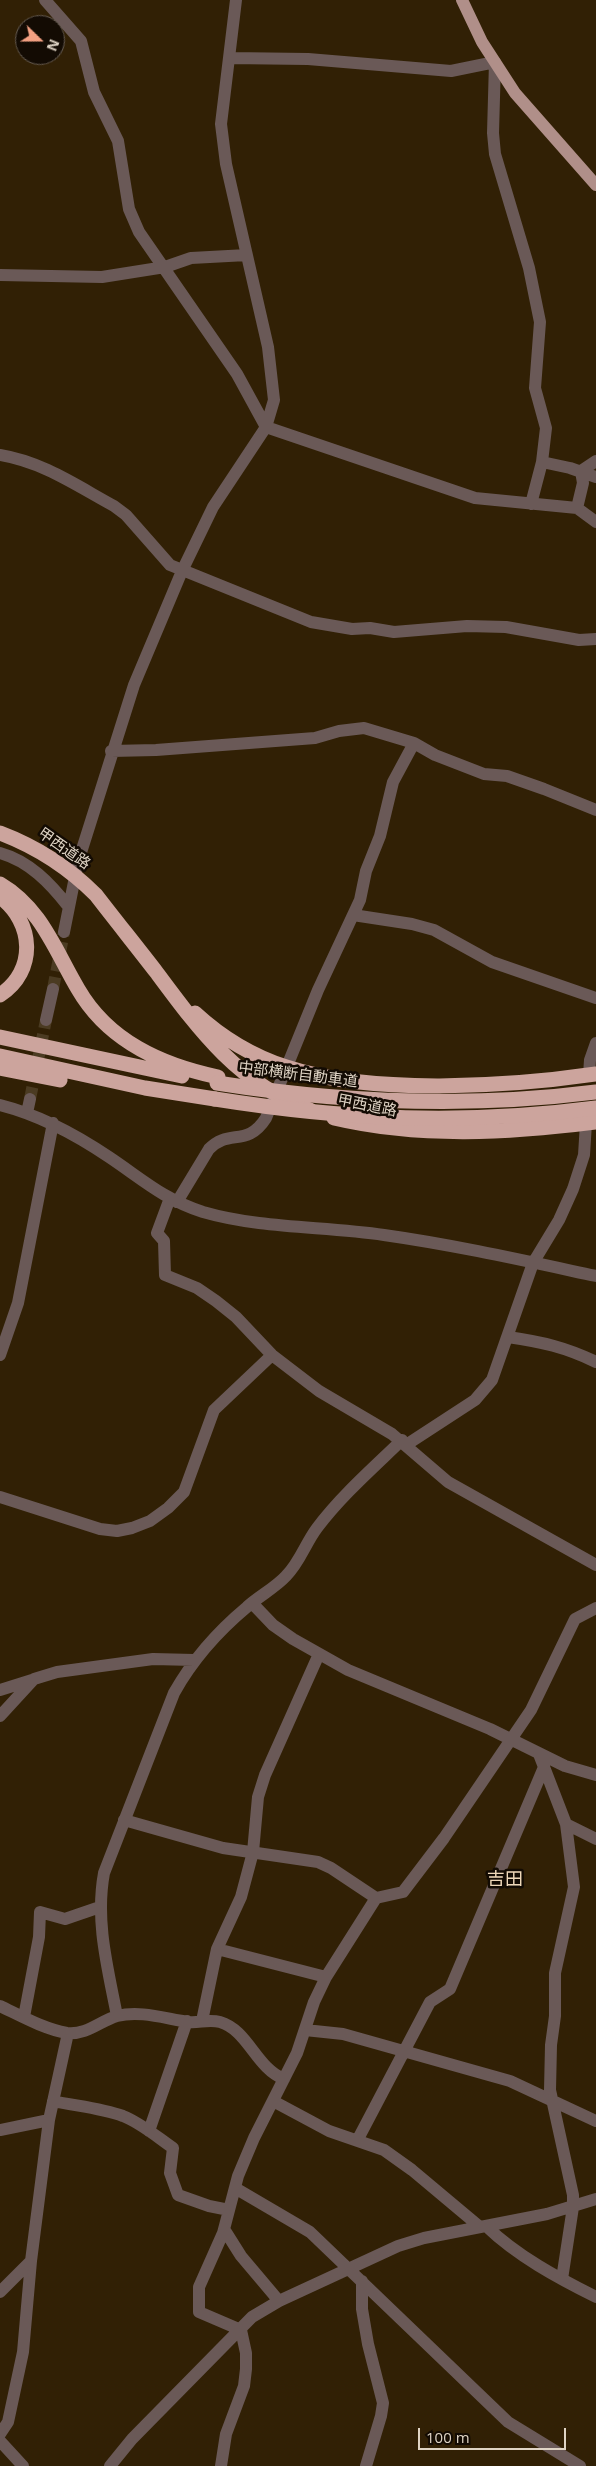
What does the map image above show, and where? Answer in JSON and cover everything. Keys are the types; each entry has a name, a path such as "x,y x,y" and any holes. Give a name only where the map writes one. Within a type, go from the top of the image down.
{"highway":[{"name":"甲西道路","path":"0,832 26,843 75,875 96,896 206,1039 248,1075 299,1106 335,1118 395,1130 461,1132 591,1123"},
{"path":"0,884 17,895 43,924 89,1006 117,1036 172,1065 218,1080"},
{"path":"0,898 10,905 20,917 25,930 27,944 22,971 15,982 0,995"},
{"name":"甲西道路","path":"157,974 186,1006 227,1039 254,1054 286,1067 351,1081 429,1085 484,1084 593,1074"},
{"name":"中部横断自動車道","path":"0,1037 290,1095 430,1102 506,1100 596,1092"},
{"path":"0,1056 145,1088 215,1101 290,1111 401,1119 453,1119 540,1114 596,1108"},
{"path":"0,1068 169,1099 215,1101"}],"main road":[{"path":"462,0 495,62 515,93 596,186"}],"street":[{"path":"45,0 81,41 94,92 118,141 129,209 139,232 165,267 237,374 266,426 475,498 577,508 596,522"},
{"path":"64,932 75,875 111,751 134,685 182,571 213,507 266,426 274,400 268,347 226,164 221,124 236,0"},
{"path":"230,58 308,59 451,71 495,62 493,134 496,154 529,268 540,322 535,388 546,428 542,462 531,504"},
{"path":"0,276 102,277 165,267 191,258 247,255"},
{"path":"0,455 24,459 40,465 114,506 126,514 170,565 311,622 352,629 370,628 394,632 467,626 506,627 579,640 596,639"},
{"path":"581,472 596,461"},
{"path":"542,462 596,477"},
{"path":"577,508 584,483 581,472"},
{"path":"111,751 315,738 339,731 364,728 414,743 443,758 484,774 507,776 596,810"},
{"path":"414,743 393,782 380,836 366,871 360,900 318,990 266,1118 255,1133 246,1137 223,1139 209,1149 174,1200 157,1233 164,1241 165,1275 197,1288 216,1301 236,1317 272,1355 319,1392 404,1443 448,1482 467,1495 596,1565"},
{"path":"0,853 22,862 35,871 68,906"},
{"path":"353,915 412,924 434,930 492,962 596,998"},
{"path":"46,1020 53,989"},
{"path":"593,1074 590,1060 596,1043"},
{"path":"27,1113 30,1099"},
{"path":"0,1105 53,1123 82,1139 134,1177 174,1200 233,1219 383,1235 596,1276"},
{"path":"0,1356 18,1303 53,1123"},
{"path":"117,2016 103,1945 100,1907 104,1873 174,1693 194,1660 207,1644 285,1576 300,1558 317,1528 343,1498 404,1443 485,1391 492,1380 533,1263 560,1220 573,1189 584,1155 591,1123"},
{"path":"508,1337 547,1342 566,1348 596,1362"},
{"path":"0,1497 100,1529 116,1531 132,1528 150,1521 168,1508 184,1492 214,1410 272,1355"},
{"path":"252,1603 273,1624 319,1654 375,1683 490,1729 565,1766 596,1775"},
{"path":"241,2330 199,2312 200,2287 224,2228 235,2188 254,2138 297,2053 314,2002 326,1977 376,1898 403,1892 444,1838 531,1710 574,1618 596,1608"},
{"path":"202,2021 217,1948 241,1897 253,1852 258,1797 265,1775 319,1654"},
{"path":"0,1690 57,1672 153,1659 194,1660"},
{"path":"0,1716 34,1679"},
{"path":"539,1754 566,1824 574,1887 555,1973 550,2100 571,2183 573,2207 562,2279"},
{"path":"358,2139 430,2002 450,1989 544,1767"},
{"path":"124,1820 216,1846 318,1862 331,1868 376,1898"},
{"path":"566,1824 596,1839"},
{"path":"24,2017 39,1938 40,1912 65,1919 100,1907"},
{"path":"217,1948 326,1977"},
{"path":"0,2006 68,2033 85,2031 117,2016 133,2014 187,2021 220,2022 228,2026 244,2041 264,2067 284,2079"},
{"path":"149,2131 187,2021"},
{"path":"305,2030 343,2034 510,2082 596,2121"},
{"path":"0,2434 8,2422 23,2352 31,2262 49,2120 68,2033"},
{"path":"53,2101 123,2116 149,2131 174,2148 170,2173 178,2195 209,2206 229,2210"},
{"path":"273,2101 329,2131 373,2144 391,2155 497,2236 562,2279 596,2297"},
{"path":"0,2130 49,2120"},
{"path":"235,2188 310,2232 508,2422 580,2466"},
{"path":"110,2466 132,2439 252,2317 279,2301 398,2246 573,2207 596,2199"},
{"path":"224,2228 241,2256 279,2301"},
{"path":"0,2292 31,2262"},
{"path":"362,2281 362,2308 368,2344 383,2403 366,2466"},
{"path":"222,2466 226,2434 244,2386 246,2353 241,2330"},
{"path":"0,2441 23,2466"}],"tunnel":[{"path":"53,989 64,932"},
{"path":"30,1099 46,1020"}],"district":[{"name":"吉田","path":"505,1880"}]}
